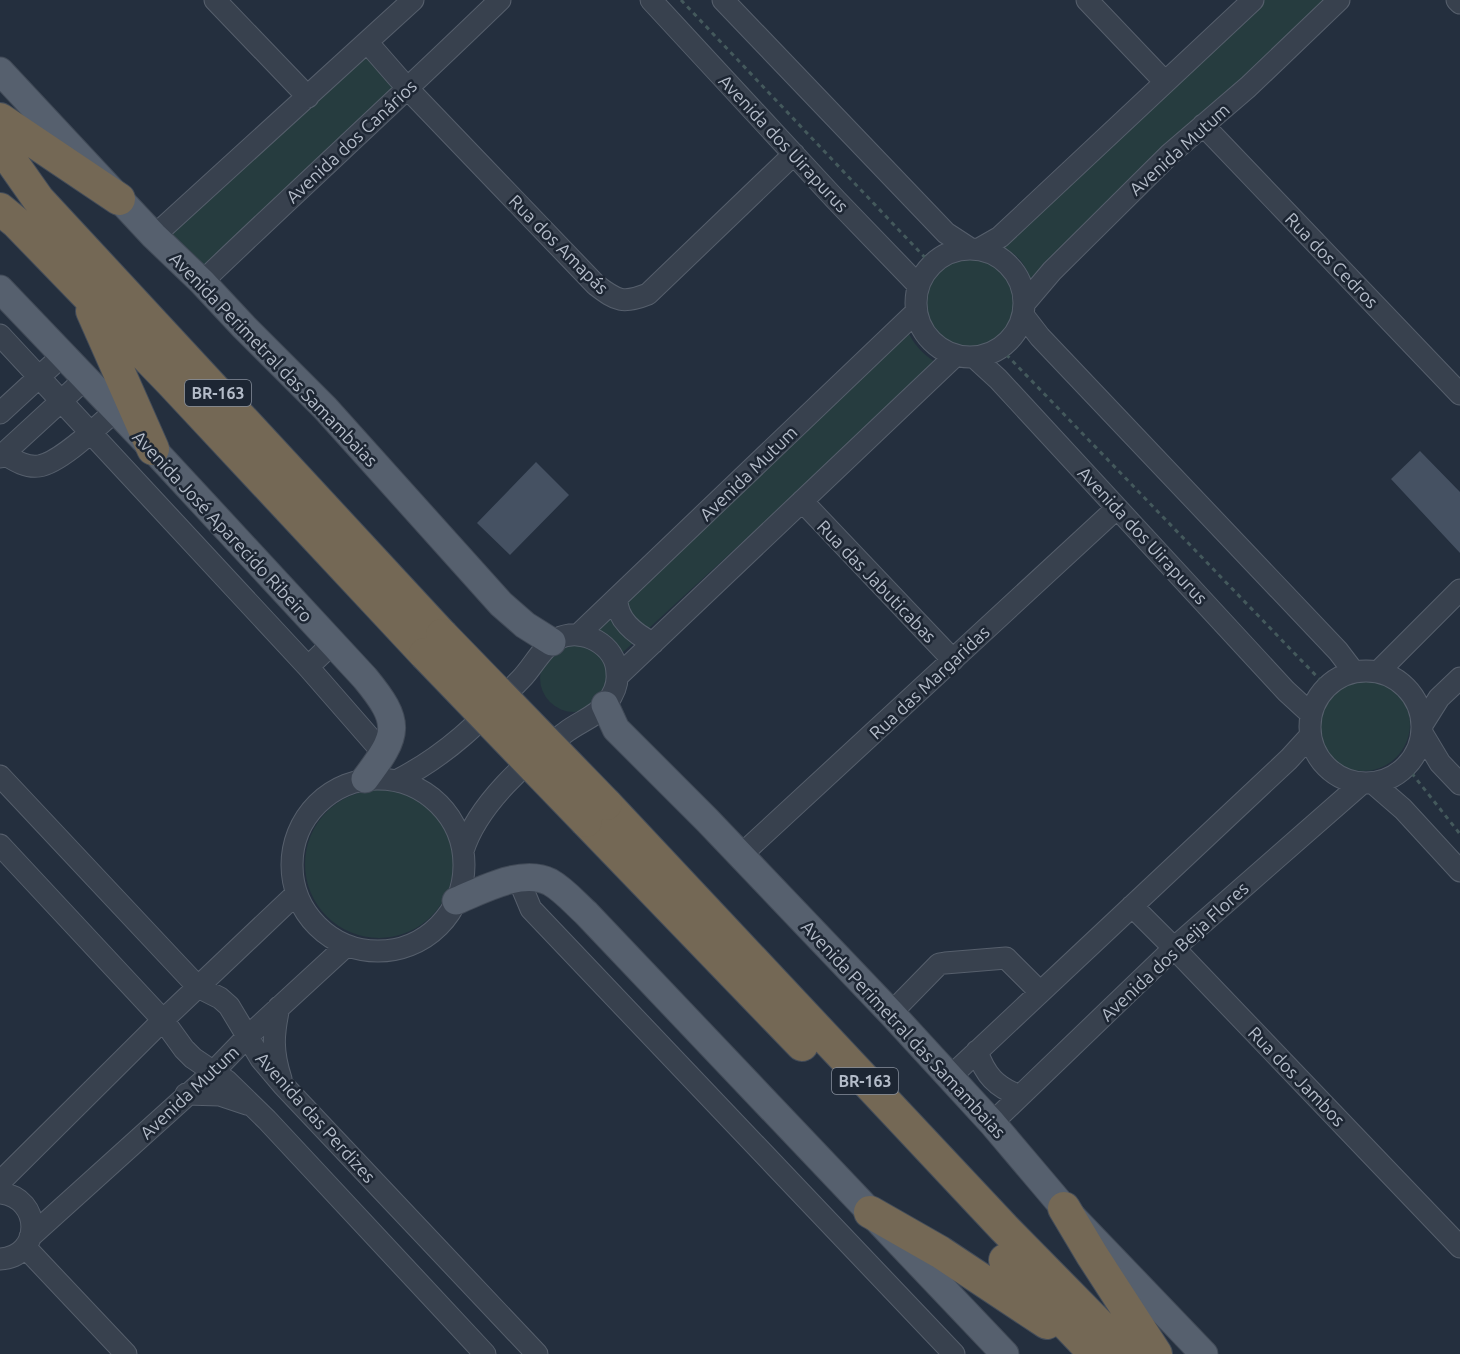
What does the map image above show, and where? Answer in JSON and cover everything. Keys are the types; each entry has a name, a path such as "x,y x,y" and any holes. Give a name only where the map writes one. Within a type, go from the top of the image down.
{"highway":[{"path":"0,119 119,199"},
{"name":"BR-163","path":"0,146 38,199 434,645"},
{"name":"BR-163","path":"0,209 17,223 179,391 434,645 1128,1354"},
{"path":"83,291 153,449"},
{"name":"BR-163","path":"596,813 1094,1354"},
{"path":"1064,1208 1156,1354"},
{"path":"870,1212 940,1252 1094,1354"}],"main road":[{"name":"Avenida Perimetral das Samambaias","path":"0,71 154,236 325,408 501,604 525,625 552,642"},
{"name":"Avenida José Aparecido Ribeiro","path":"0,289 153,449 385,702 390,715 389,745 365,779"},
{"name":"Avenida Perimetral das Samambaias","path":"605,705 616,729 741,855 891,1013 992,1123 1064,1208 1204,1354"},
{"path":"456,901 518,878 545,880 552,883 579,907 1005,1354"}],"street":[{"path":"215,0 308,97"},
{"path":"154,236 413,0"},
{"name":"Avenida dos Canários","path":"202,282 500,0"},
{"name":"Avenida dos Uirapurus","path":"651,0 918,285"},
{"path":"723,0 946,233 974,248 993,253 1006,262 1016,274 1023,289 1024,310 1014,334 1000,348 987,355 964,356 941,349 929,340 921,327 916,312 916,299 918,285 926,270 938,259 953,251 974,248 1000,237 1253,0"},
{"path":"1087,0 1165,82"},
{"name":"Avenida Mutum","path":"1024,310 1052,271 1170,154 1248,87 1339,0"},
{"name":"Rua dos Amapás","path":"367,42 408,89 596,285 613,298 630,301 648,294 794,154"},
{"name":"Rua dos Cedros","path":"1203,125 1460,394"},
{"path":"1024,310 1040,337 1338,651 1354,672"},
{"name":"Avenida Mutum","path":"579,634 916,312"},
{"path":"23,314 0,336 308,667 384,754"},
{"path":"0,413 63,355"},
{"path":"618,676 802,501 964,356"},
{"name":"Avenida dos Uirapurus","path":"964,356 998,379 1286,691 1311,714"},
{"path":"86,379 62,401 4,446 19,463 39,466 61,456 115,411"},
{"name":"Rua das Jabuticabas","path":"802,501 953,660"},
{"name":"Rua das Margaridas","path":"741,855 1118,508"},
{"path":"1378,672 1460,590"},
{"path":"617,598 619,611 629,626 634,632 653,643"},
{"path":"398,780 430,762 469,732 533,667 552,642 559,638 579,634 604,646 617,666 618,676 612,694 605,705 552,742 523,768 493,799 467,837 463,851"},
{"path":"308,667 333,643"},
{"path":"1460,678 1439,698 1422,729 1417,751 1406,766 1391,778 1367,783 1346,780 1333,774 1314,750 1310,736 1311,714 1317,699 1327,687 1339,677 1354,672 1378,672 1395,679 1409,691 1419,707 1422,729 1440,763 1460,784"},
{"path":"949,1077 1289,759 1310,736"},
{"name":"Avenida das Perdizes","path":"0,776 198,987 215,995 229,1006 237,1016 246,1038 283,1085 537,1354"},
{"path":"365,779 398,780 429,795 452,820 463,851 462,885 447,916 436,929 422,939 391,951 374,952 346,946 314,924 296,894 292,878 292,853 299,829 308,814 333,791 348,783 365,779"},
{"path":"1367,783 1402,809 1460,871"},
{"name":"Avenida dos Beija Flores","path":"992,1123 1174,948 1367,783"},
{"name":"Avenida das Perdizes","path":"0,845 163,1020 184,1049 227,1081 267,1120 485,1354"},
{"path":"518,878 531,909 954,1354"},
{"path":"0,1182 163,1020 296,894"},
{"name":"Rua dos Jambos","path":"1132,906 1460,1247"},
{"name":"Avenida Mutum","path":"2,1261 17,1254 346,946"},
{"path":"891,1013 942,963 1006,958 1040,992"},
{"path":"279,1007 273,1034 274,1054 283,1085"},
{"path":"977,1051 982,1067 992,1080 1005,1090 1020,1096"},
{"path":"186,1094 220,1095 251,1106"},
{"path":"0,1193 9,1194 26,1206 33,1227 28,1242 126,1354"}],"path":[{"path":"681,0 932,265"},
{"path":"1000,348 1327,687"},
{"path":"1406,766 1460,834"}],"green space":[{"path":"1264,0 1325,0 1030,279 1020,260 1002,247"},
{"path":"365,57 395,88 203,266 168,234"},
{"path":"970,256 988,260 1003,270 1013,285 1017,303 1013,321 1003,336 988,346 970,350 952,346 937,336 927,321 923,303 927,285 937,270 952,260"},
{"path":"909,334 914,343 937,363 622,653 609,638 593,628"},
{"path":"574,644 587,647 598,654 605,665 608,678 605,691 598,702 587,709 574,712 561,709 550,702 543,691 540,678 543,665 550,654 561,647"},
{"path":"1363,677 1381,680 1396,691 1407,706 1410,724 1407,742 1396,757 1381,768 1363,771 1345,768 1330,757 1319,742 1316,724 1319,706 1330,691 1345,680"},
{"path":"379,790 393,791 407,796 420,802 431,812 441,823 447,836 452,850 452,878 447,892 441,905 431,916 420,926 407,932 393,937 379,938 365,937 351,932 338,926 327,916 317,905 311,892 306,878 305,864 306,850 311,836 317,823 327,812 338,802 351,796 365,791"}],"building":[{"path":"1420,451 1460,492 1460,553 1391,479"},
{"path":"536,462 569,495 510,555 477,523"}]}
